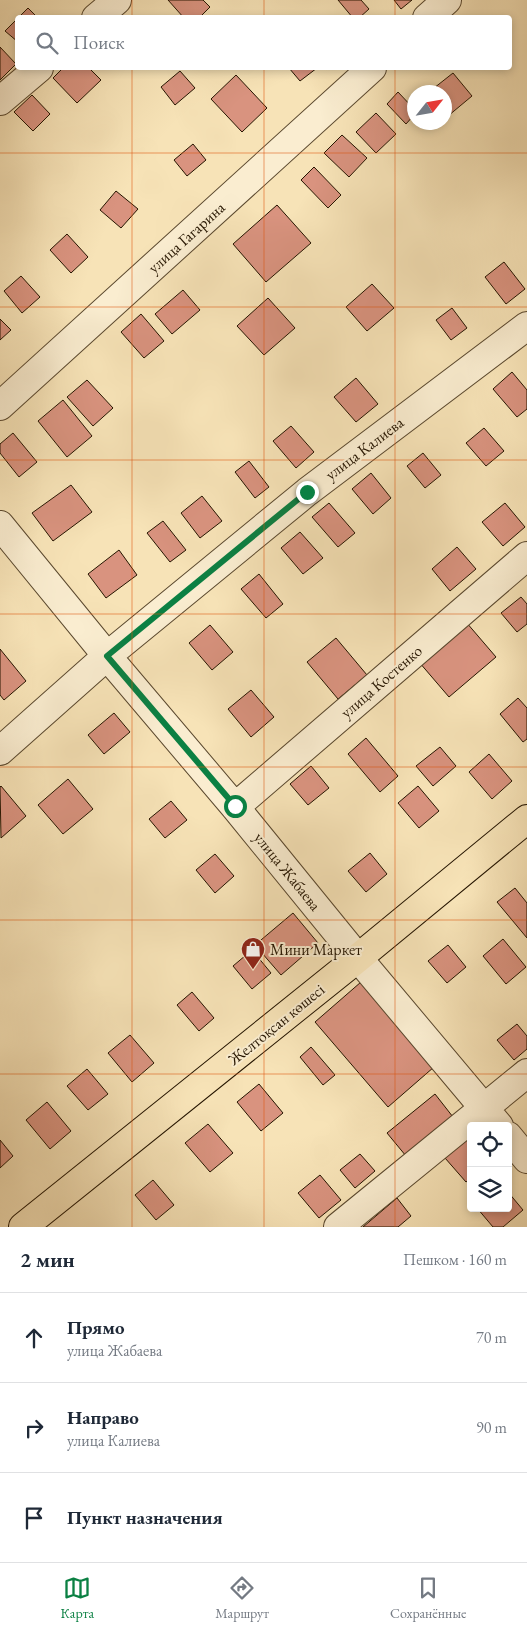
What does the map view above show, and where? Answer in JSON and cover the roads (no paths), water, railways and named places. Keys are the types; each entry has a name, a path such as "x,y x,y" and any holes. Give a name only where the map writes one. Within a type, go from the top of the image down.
{"main road":[{"name":"Желтоқсан көшесі","path":"23,1227 358,958 527,818"}],"street":[{"path":"100,15 117,0"},
{"path":"431,15 447,0"},
{"path":"0,101 37,70"},
{"name":"улица Гагарина","path":"0,406 370,70"},
{"name":"улица Калиева","path":"0,751 107,656 307,492 527,326"},
{"name":"улица Жабаева","path":"0,524 107,656 235,806 358,958 492,1117"},
{"name":"улица Костенко","path":"235,806 527,556"},
{"path":"338,1227 492,1117 527,1073"},
{"path":"512,1141 527,1159"}],"place":[{"name":"Мини Маркет","path":"253,970"}]}
